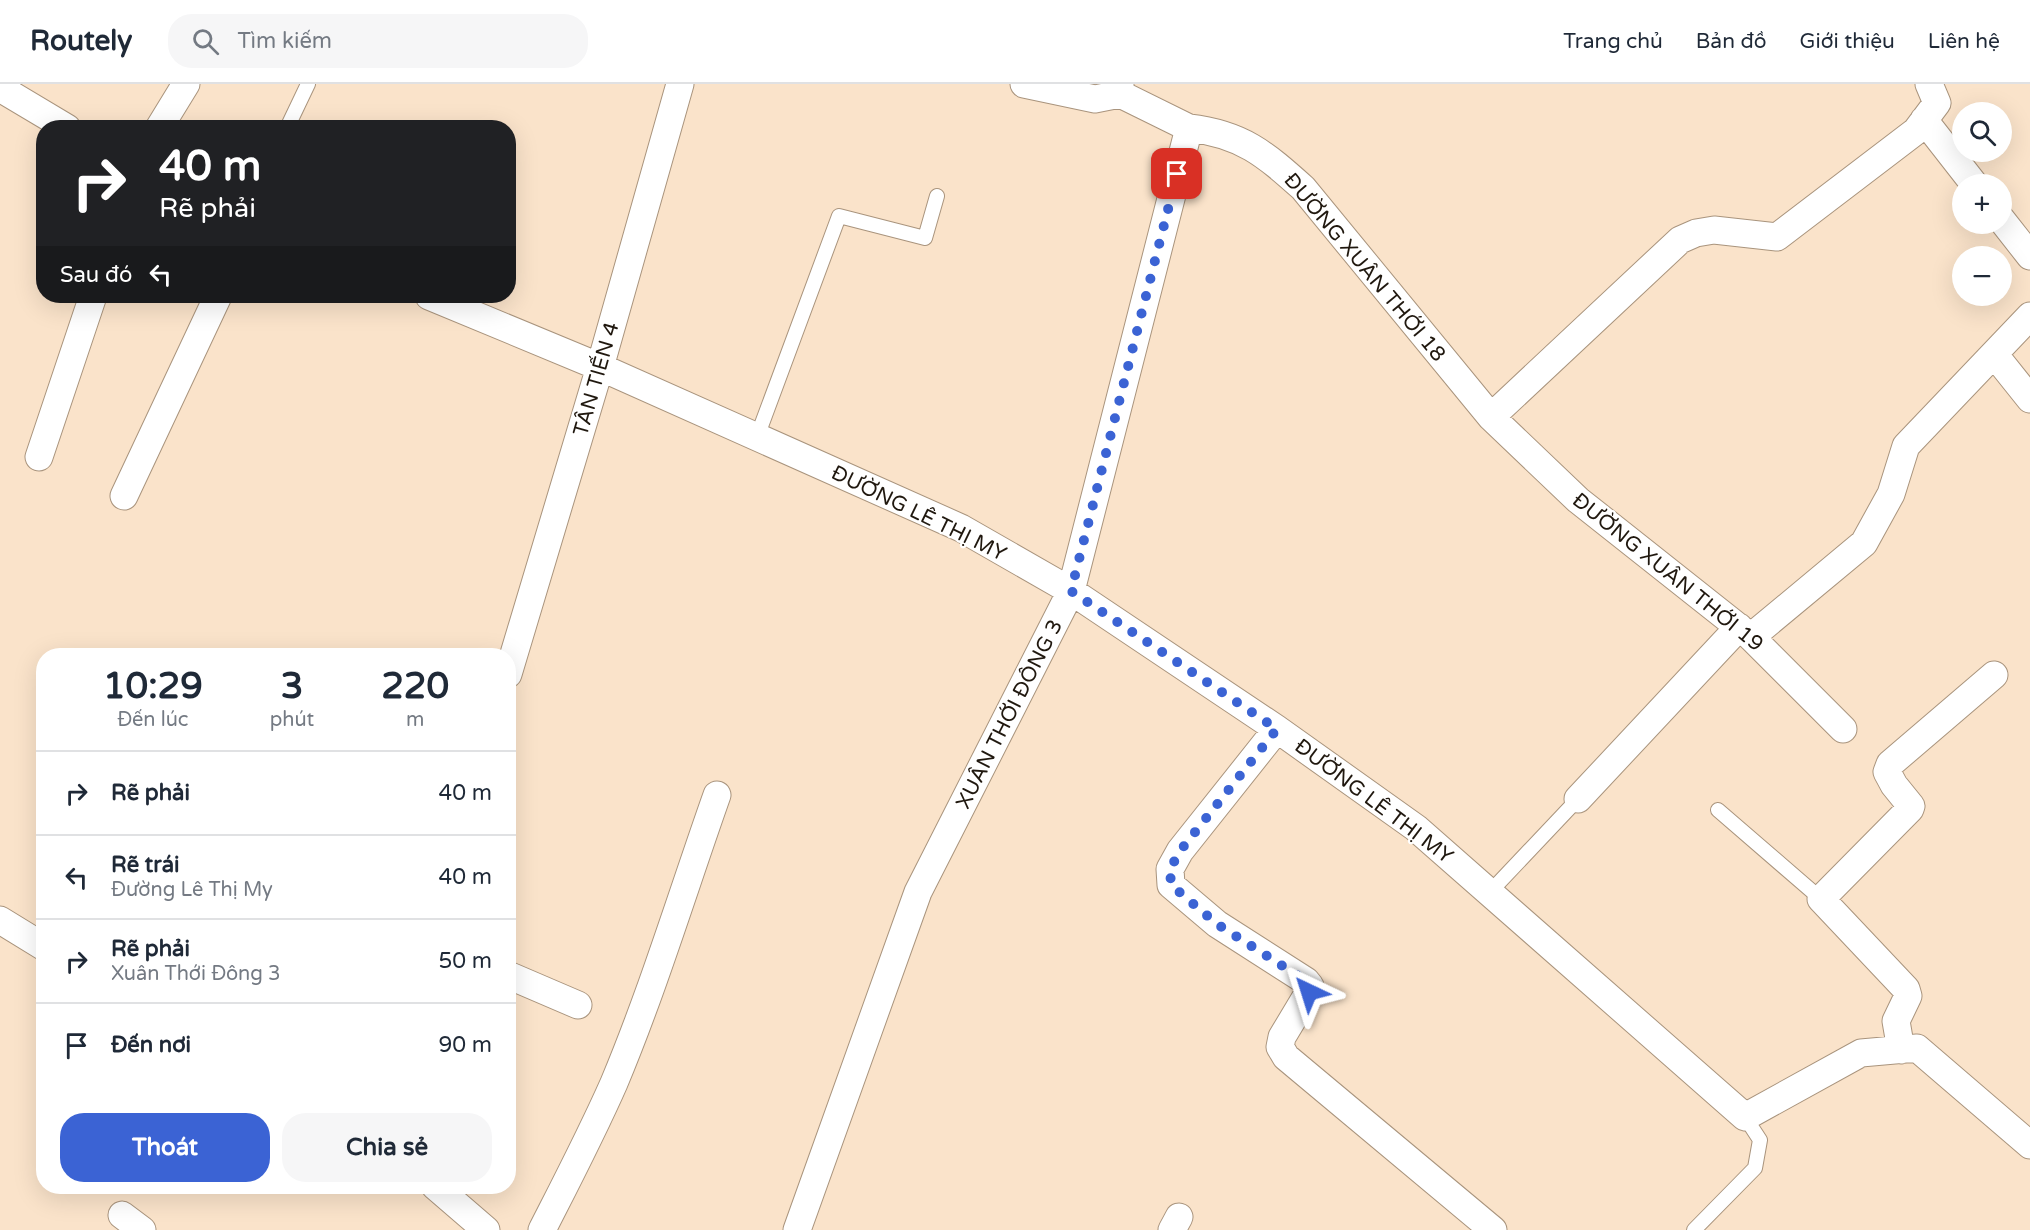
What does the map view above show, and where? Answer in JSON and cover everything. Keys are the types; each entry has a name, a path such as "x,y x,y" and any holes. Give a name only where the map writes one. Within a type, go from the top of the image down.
{"street":[{"path":"164,120 186,84"},
{"name":"TÂN TIẾN 4","path":"516,648 600,367 680,84"},
{"path":"1024,84 1095,99 1120,89 1189,128"},
{"path":"1491,417 1680,240 1696,233 1714,230 1777,237 1916,131 1937,103 1929,84"},
{"path":"0,88 54,120"},
{"path":"1924,120 1966,174"},
{"name":"ĐƯỜNG XUÂN THỚI 18","path":"1189,128 1229,135 1252,146 1272,160 1303,188 1491,417"},
{"name":"XUÂN THỚI ĐÔNG 3","path":"797,1230 918,892 1071,591 1189,128"},
{"path":"2012,233 2030,256"},
{"path":"39,457 91,303"},
{"path":"124,496 215,303"},
{"name":"ĐƯỜNG LÊ THỊ MY","path":"446,303 600,367 961,528 1071,591 1277,729 1416,828 1745,1117"},
{"path":"1578,799 1745,632 1864,543 1891,494 1906,446 2030,316"},
{"path":"1994,354 2030,399"},
{"name":"ĐƯỜNG XUÂN THỚI 19","path":"1491,417 1578,500 1745,632 1843,729"},
{"path":"1901,1050 1896,1021 1908,996 1906,989 1821,899 1910,809 1911,806 1887,772 1890,764 1994,675"},
{"path":"1277,729 1180,851 1170,869 1171,885 1217,924 1306,981 1310,986 1309,992 1282,1037 1280,1047 1286,1057 1493,1230"},
{"path":"542,1230 586,1144 614,1082 637,1024 717,795"},
{"path":"0,920 36,941"},
{"path":"516,978 578,1005"},
{"path":"1745,1117 1860,1053 1917,1048 2030,1145"},
{"path":"444,1194 486,1230"}],"lane":[{"path":"291,120 308,84"},
{"path":"757,437 838,216 925,238 938,196"},
{"path":"1490,892 1578,799"},
{"path":"1718,810 1821,899"},
{"path":"1694,1230 1755,1168 1760,1140 1745,1117"}],"route":[{"path":"1177,174 1071,591 1277,729 1180,851 1170,869 1171,885 1217,924 1306,981 1310,986 1309,992"}]}
